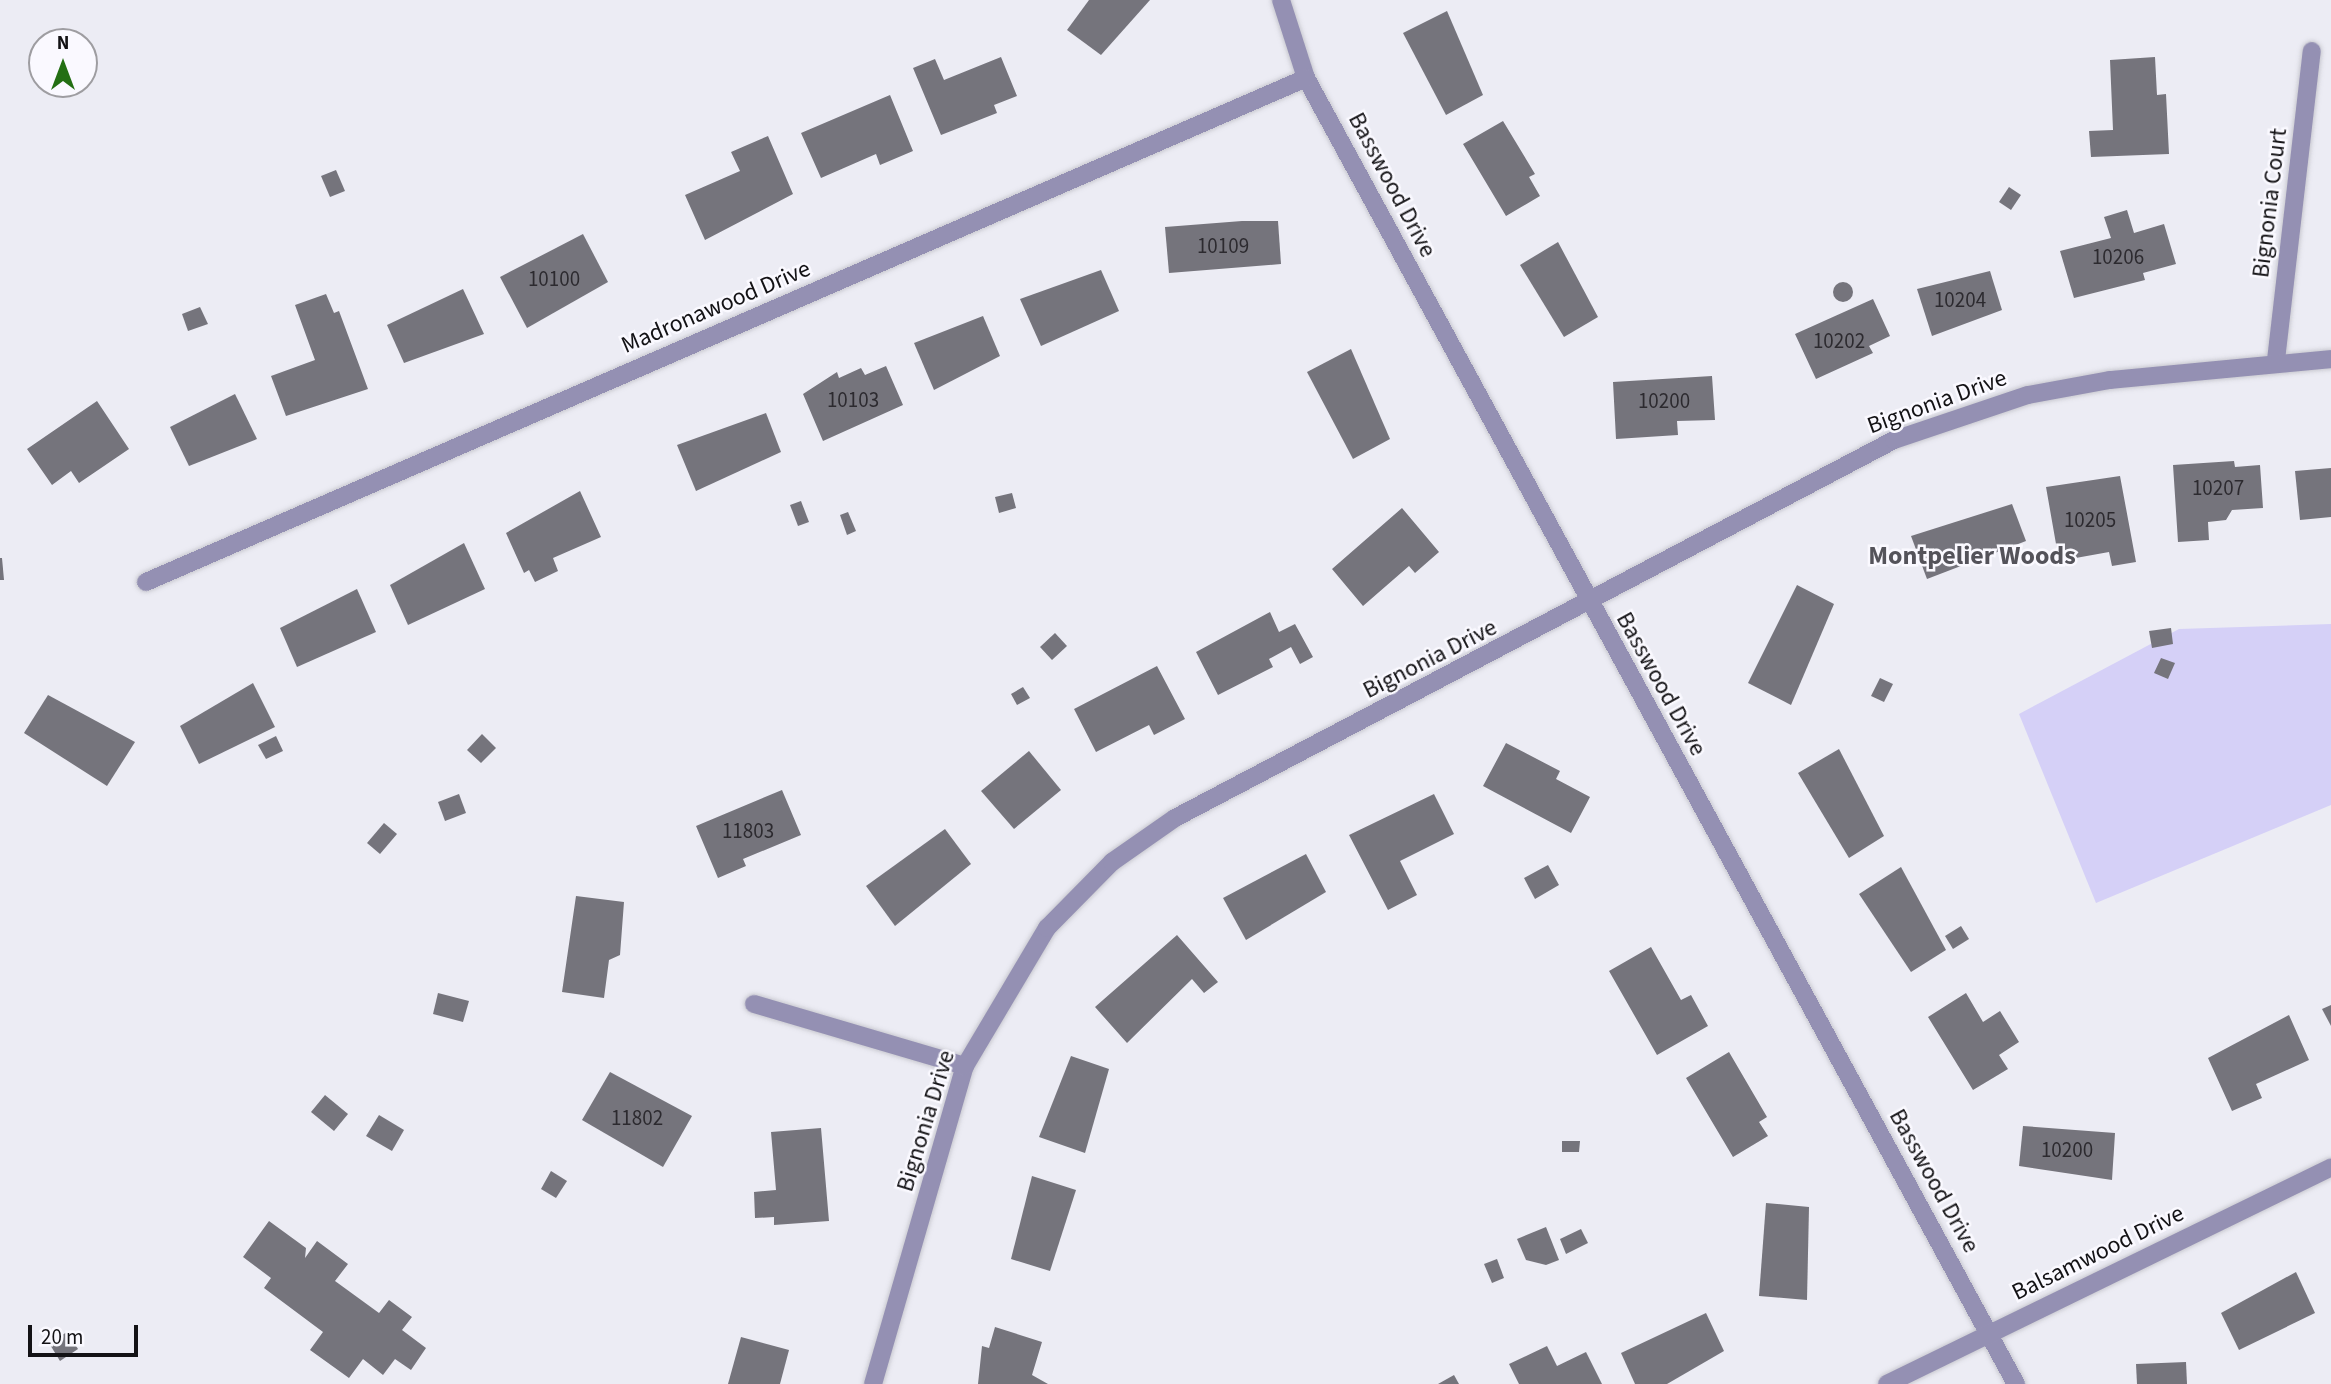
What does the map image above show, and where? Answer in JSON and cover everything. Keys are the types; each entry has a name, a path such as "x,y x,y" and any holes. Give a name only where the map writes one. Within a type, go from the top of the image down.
{"street":[{"name":"Basswood Drive","path":"1281,0 1306,78 1590,605 2016,1384"},
{"name":"Bignonia Court","path":"2276,360 2312,51"},
{"name":"Madronawood Drive","path":"146,582 1306,78"},
{"name":"Bignonia Drive","path":"873,1384 965,1066 1047,928 1112,862 1209,800 1590,605 1821,476 1951,418 2096,382 2276,360 2331,359"},
{"path":"754,1004 965,1066"},
{"name":"Balsamwood Drive","path":"1888,1384 2331,1167"}],"shaded area":[{"path":"2331,624 2331,805 2096,903 2019,714 2179,629"}],"building":[{"path":"1089,0 1150,0 1101,55 1067,30"},
{"path":"1447,11 1483,95 1446,115 1403,33"},
{"path":"1001,57 1017,96 994,105 997,113 941,135 913,68 935,59 944,80"},
{"path":"2155,57 2157,95 2166,94 2169,154 2091,157 2089,131 2113,130 2110,60"},
{"path":"890,95 913,151 880,165 876,154 821,178 801,133"},
{"path":"1503,121 1535,174 1529,177 1540,196 1506,216 1463,144"},
{"path":"768,136 793,194 705,240 685,195 740,171 731,152"},
{"path":"336,170 345,191 330,197 321,176"},
{"path":"2009,187 2021,195 2011,210 1999,202"},
{"path":"2127,210 2134,233 2164,224 2176,264 2143,273 2145,280 2074,298 2060,251 2111,238 2104,217"},
{"path":"1278,221 1281,264 1169,273 1165,227"},
{"path":"583,234 608,282 527,328 500,277"},
{"path":"1558,242 1598,317 1564,337 1520,265"},
{"path":"1101,270 1119,311 1041,346 1020,299"},
{"path":"1990,271 2002,310 1932,336 1917,289"},
{"path":"1843,282 1850,285 1853,292 1850,299 1843,302 1836,299 1833,292 1836,285"},
{"path":"463,289 484,334 404,363 387,325"},
{"path":"326,294 334,313 339,311 368,389 286,416 271,376 315,360 295,305"},
{"path":"1873,299 1890,336 1869,346 1873,353 1816,379 1795,334"},
{"path":"200,307 208,324 188,331 182,314"},
{"path":"983,316 1000,356 934,390 914,343"},
{"path":"1351,349 1390,439 1353,459 1307,372"},
{"path":"886,366 903,405 823,441 803,394 837,372 839,378 861,368 865,375"},
{"path":"1712,376 1715,420 1677,421 1678,435 1616,439 1613,382"},
{"path":"235,394 257,439 189,466 170,427"},
{"path":"97,401 129,449 79,483 71,471 52,485 27,449"},
{"path":"766,413 781,452 696,491 677,445"},
{"path":"2234,461 2235,467 2260,465 2263,508 2232,510 2226,520 2208,522 2209,540 2178,542 2173,465"},
{"path":"2331,468 2331,517 2300,520 2295,471"},
{"path":"2120,476 2136,562 2112,566 2109,552 2059,561 2046,487"},
{"path":"580,491 601,537 553,558 558,571 535,582 529,570 524,573 506,533"},
{"path":"1012,493 1016,508 999,513 995,497"},
{"path":"801,501 809,522 798,526 790,505"},
{"path":"2012,504 2026,541 1927,579 1911,536"},
{"path":"1402,508 1439,552 1415,573 1409,566 1363,606 1332,569"},
{"path":"848,512 856,531 847,535 840,515"},
{"path":"464,543 485,589 408,625 390,585"},
{"path":"2,558 4,580 0,580"},
{"path":"1797,585 1834,604 1791,705 1748,683"},
{"path":"357,589 376,632 297,667 280,628"},
{"path":"1270,612 1279,632 1295,624 1313,657 1300,664 1291,647 1269,659 1273,667 1218,695 1196,652"},
{"path":"2171,628 2173,644 2152,648 2149,631"},
{"path":"1055,633 1067,646 1052,660 1040,647"},
{"path":"2161,658 2175,663 2168,679 2154,673"},
{"path":"1157,666 1185,719 1154,735 1149,725 1096,752 1074,709"},
{"path":"1880,678 1893,684 1884,702 1871,696"},
{"path":"253,683 275,727 199,764 180,726"},
{"path":"1023,687 1030,698 1017,705 1011,694"},
{"path":"48,695 135,742 107,786 24,733"},
{"path":"482,734 496,748 481,763 467,750"},
{"path":"276,736 283,751 266,759 258,745"},
{"path":"1506,743 1560,771 1556,779 1590,797 1571,833 1483,786"},
{"path":"1839,749 1884,836 1849,858 1798,773"},
{"path":"1029,751 1061,790 1014,829 981,791"},
{"path":"782,790 801,835 743,859 746,866 718,878 696,826"},
{"path":"459,794 466,813 445,821 438,802"},
{"path":"1434,794 1454,834 1400,861 1417,895 1388,910 1349,835"},
{"path":"384,823 397,834 380,854 367,843"},
{"path":"945,829 971,864 895,926 866,886"},
{"path":"1306,854 1326,892 1246,940 1223,898"},
{"path":"1548,865 1559,885 1535,899 1524,878"},
{"path":"1901,867 1946,950 1911,972 1859,894"},
{"path":"576,896 624,902 620,955 609,960 604,998 562,992"},
{"path":"1961,926 1969,939 1953,949 1945,936"},
{"path":"1177,935 1218,982 1204,993 1192,979 1127,1043 1095,1007"},
{"path":"1651,947 1681,1000 1691,995 1708,1026 1657,1055 1609,971"},
{"path":"438,993 469,1001 463,1022 433,1014"},
{"path":"1966,993 1983,1022 2000,1011 2019,1042 1999,1055 2008,1069 1973,1090 1928,1017"},
{"path":"2331,1005 2331,1026 2322,1009"},
{"path":"2289,1015 2309,1060 2256,1084 2262,1098 2232,1111 2208,1058"},
{"path":"1729,1052 1767,1117 1759,1122 1768,1136 1733,1157 1686,1078"},
{"path":"1071,1056 1109,1069 1085,1153 1039,1137"},
{"path":"610,1072 692,1116 663,1167 582,1120"},
{"path":"325,1095 348,1114 334,1131 311,1112"},
{"path":"379,1115 404,1130 392,1151 366,1136"},
{"path":"2023,1126 2115,1133 2112,1180 2019,1166"},
{"path":"821,1128 829,1221 774,1225 774,1217 755,1218 754,1192 776,1190 771,1132"},
{"path":"1562,1141 1580,1141 1579,1152 1562,1152"},
{"path":"551,1171 567,1181 556,1198 541,1189"},
{"path":"1032,1176 1076,1190 1050,1271 1011,1259"},
{"path":"1766,1203 1809,1207 1807,1300 1759,1296"},
{"path":"269,1221 306,1248 305,1258 317,1241 348,1264 335,1281 379,1313 389,1300 412,1317 402,1330 426,1348 411,1370 395,1359 383,1375 363,1359 349,1378 310,1350 323,1332 264,1288 271,1278 243,1257"},
{"path":"1546,1227 1559,1260 1546,1265 1526,1260 1517,1239"},
{"path":"1581,1229 1588,1243 1566,1254 1560,1239"},
{"path":"1497,1259 1504,1278 1492,1283 1484,1264"},
{"path":"2296,1272 2315,1313 2239,1350 2221,1313"},
{"path":"1706,1313 1724,1351 1667,1384 1635,1384 1621,1353"},
{"path":"995,1327 1042,1342 1032,1375 1048,1384 978,1384 982,1346 989,1348"},
{"path":"67,1332 78,1349 60,1361 49,1343"},
{"path":"741,1337 789,1350 780,1384 728,1384"},
{"path":"1547,1346 1557,1366 1586,1352 1602,1384 1519,1384 1509,1364"},
{"path":"2186,1362 2187,1384 2137,1384 2136,1364"},
{"path":"1454,1375 1459,1384 1438,1384"}],"district":[{"name":"Montpelier Woods","path":"1972,556"}]}
